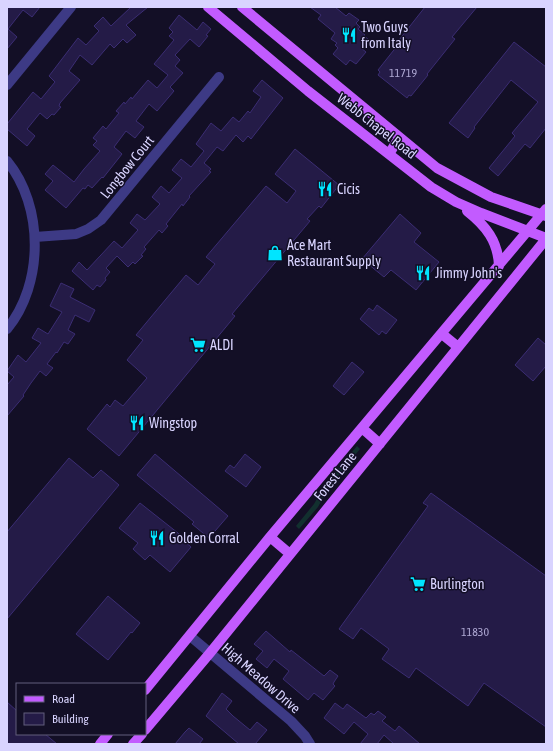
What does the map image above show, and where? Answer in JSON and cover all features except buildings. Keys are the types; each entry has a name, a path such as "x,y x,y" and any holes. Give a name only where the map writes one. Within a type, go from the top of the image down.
{"main road":[{"name":"Webb Chapel Road","path":"208,7 308,90 431,186 456,202 505,224 546,239"},
{"name":"Webb Chapel Road","path":"242,7 437,168 453,178 491,197 545,213"},
{"path":"389,154 399,138"},
{"path":"456,202 474,217 495,242 499,257 499,266"},
{"name":"Forest Lane","path":"146,689 270,537 527,232 545,213"},
{"name":"Forest Lane","path":"146,729 546,239"},
{"path":"442,334 458,347"},
{"path":"362,428 380,444"},
{"path":"270,537 290,554"},
{"path":"100,744 107,735"},
{"path":"133,744 141,735"}],"street":[{"path":"7,85 71,7"},
{"name":"Longbow Court","path":"35,237 76,234 88,229 101,220 219,76"},
{"path":"7,161 18,176 25,192 33,216 35,237 34,264 29,288 13,321 7,329"},
{"name":"High Meadow Drive","path":"190,636 291,721 305,736 310,744"}],"green space":[{"path":"357,446 360,449 329,487 318,507 299,529 296,526 314,504 326,483"}],"place":[{"name":"Two Guys from Italy","path":"349,35"},
{"name":"Cicis","path":"325,189"},
{"name":"Ace Mart Restaurant Supply","path":"275,253"},
{"name":"Jimmy John's","path":"423,273"},
{"name":"ALDI","path":"198,345"},
{"name":"Wingstop","path":"137,423"},
{"name":"Golden Corral","path":"157,538"},
{"name":"Burlington","path":"418,584"}]}
